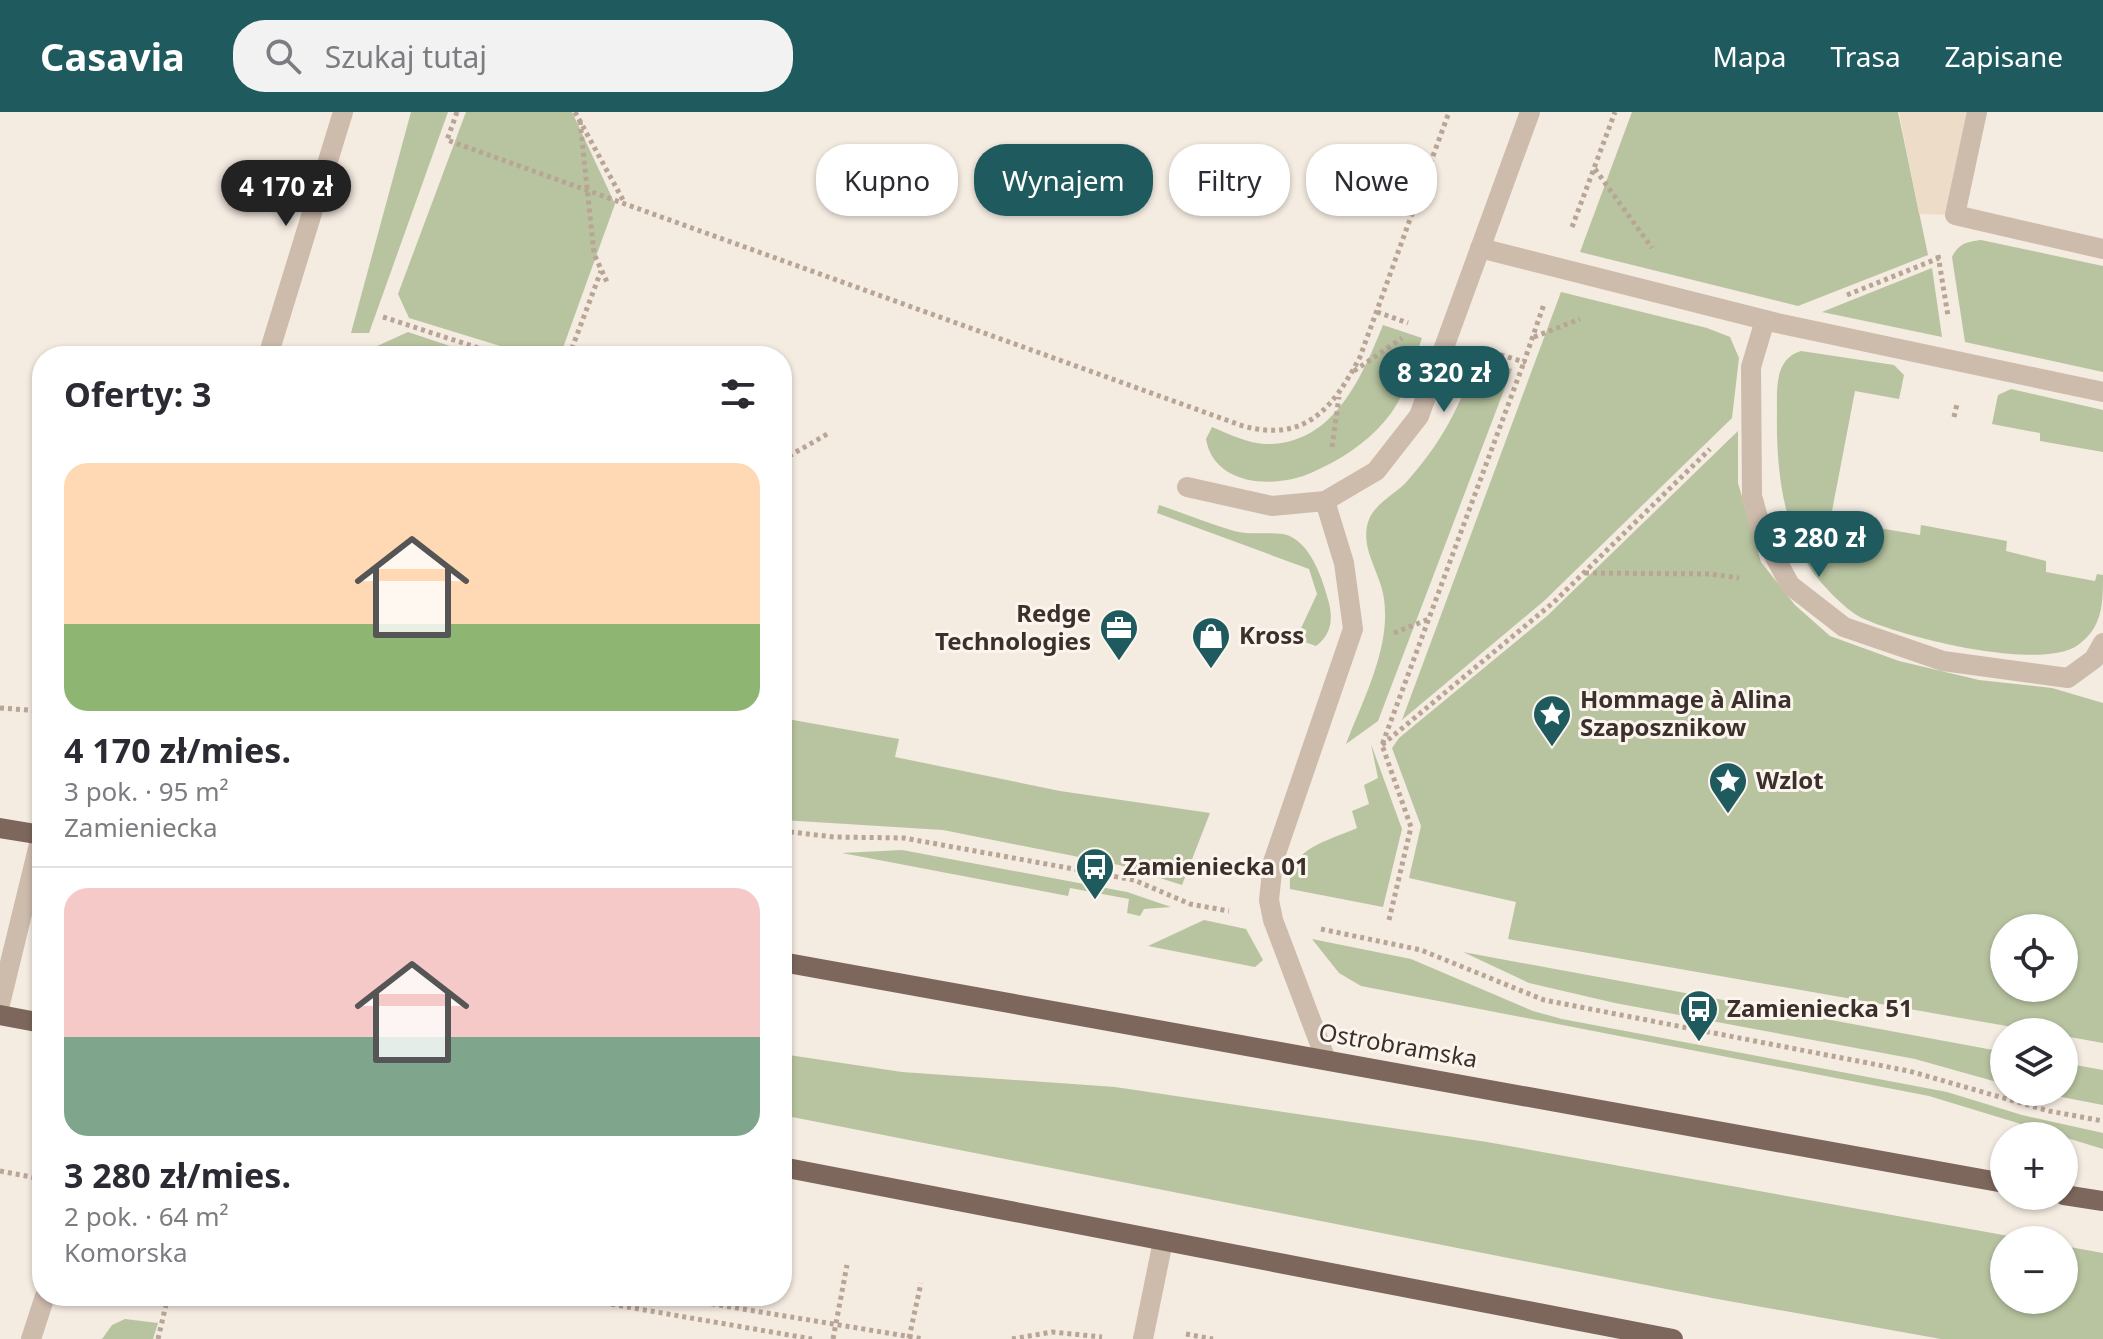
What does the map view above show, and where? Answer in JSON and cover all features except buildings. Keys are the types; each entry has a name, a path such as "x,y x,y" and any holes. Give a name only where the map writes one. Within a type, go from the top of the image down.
{"main road":[{"path":"0,828 32,833"},
{"name":"Ostrobramska","path":"792,964 1990,1180"},
{"path":"0,1015 32,1021"},
{"path":"792,1169 1673,1339"},
{"path":"2078,1197 2103,1201"}],"street":[{"path":"271,346 343,112"},
{"path":"1187,487 1272,506 1325,501 1376,471 1419,416 1530,112"},
{"path":"1977,112 1955,215 2103,249"},
{"path":"1480,248 1771,321 2103,392"},
{"path":"1771,321 1751,367 1752,496 1763,535 1790,585 1844,627 1943,661 2068,678 2094,659 2103,643"},
{"path":"1325,501 1344,563 1353,629 1273,862 1269,900 1273,920 1326,1060"},
{"path":"0,1004 32,874"},
{"path":"1143,1339 1163,1241"},
{"path":"31,1339 42,1306"}],"path":[{"path":"457,112 447,140 1257,430 1279,432 1311,419 1342,393 1449,112"},
{"path":"575,112 623,201"},
{"path":"1389,920 1411,827 1382,745 1615,112"},
{"path":"580,121 584,187 594,254 607,282"},
{"path":"1594,168 1691,302"},
{"path":"1938,246 1954,361"},
{"path":"1771,321 1939,258"},
{"path":"573,346 601,270"},
{"path":"383,317 472,346"},
{"path":"1352,373 1388,346 1414,333"},
{"path":"1449,337 1524,362"},
{"path":"1382,745 1584,573 1749,411"},
{"path":"792,454 829,433"},
{"path":"1584,573 1710,574 1790,585"},
{"path":"0,708 32,710"},
{"path":"792,832 834,837 904,838 1134,880 1190,904 1421,950 1544,1000 1909,1071 2049,1111 2103,1121"},
{"path":"0,1171 32,1177"},
{"path":"833,1339 847,1265"},
{"path":"909,1338 921,1283"},
{"path":"158,1339 166,1306"},
{"path":"622,1306 812,1339"},
{"path":"723,1306 924,1339"},
{"path":"1012,1339 1052,1332 1113,1338"},
{"path":"1184,1333 1213,1339"}],"green space":[{"path":"411,112 448,112 369,333 351,333"},
{"path":"466,112 572,112 615,204 564,346 500,346 409,318 398,294"},
{"path":"1632,112 1898,112 1928,255 1798,306 1580,252"},
{"path":"1981,240 2103,266 2103,372 1965,342 1952,257 1964,244"},
{"path":"1932,268 1942,337 1822,312"},
{"path":"1561,292 1707,328 1730,337 1739,358 1732,418 1544,601 1402,720"},
{"path":"1383,325 1422,338 1407,382 1391,413 1352,451 1298,477 1265,482 1234,475 1221,467 1211,455 1206,439 1212,427 1265,444 1289,442 1309,434 1327,421 1354,386"},
{"path":"408,332 450,346 377,346"},
{"path":"1801,351 1894,365 1904,375 1899,399 1855,391 1832,511 1874,520 1873,527 1920,535 1921,525 2007,541 2006,551 2046,561 2046,572 2095,581 2097,574 2103,575 2100,614 2086,638 2078,645 2059,652 2034,655 1970,649 1880,625 1860,617 1834,596 1812,571 1794,535 1780,474 1777,433 1779,376 1786,361"},
{"path":"1476,358 1512,369 1378,721 1346,744 1374,673 1383,636 1384,599 1366,538 1370,517 1378,506 1405,484 1441,437 1464,392"},
{"path":"2011,389 2103,410 2103,452 2040,441 2040,433 1992,424 1998,395"},
{"path":"1738,431 1738,483 1761,562 1795,605 1830,636 1899,661 1979,680 2052,688 2103,703 2103,1043 2078,1039 2078,1018 1990,1018 1990,1023 1508,939 1516,902 1409,878 1421,826 1392,748 1399,738 1547,616"},
{"path":"1159,505 1234,531 1283,534 1301,544 1314,562 1329,603 1331,621 1325,637 1316,646 1296,639 1317,594 1309,569 1157,513"},
{"path":"792,720 899,739 895,757 1060,791 1210,813 1182,885 1119,865 943,830 792,821"},
{"path":"1371,744 1402,829 1383,907 1290,889 1291,875 1302,855 1357,828 1352,811 1369,804 1364,785 1378,778"},
{"path":"902,850 1127,892 1171,907 1144,909 1140,916 1127,913 1129,899 1070,888 1068,896 842,853"},
{"path":"1204,920 1246,929 1263,960 1255,967 1148,946"},
{"path":"1312,939 1411,959 1533,1011 1562,1019 1947,1092 2054,1122 2014,1122 1929,1096 1361,986 1339,973"},
{"path":"1463,952 1990,1049 1990,1080 1915,1059 1615,1003 1529,983"},
{"path":"792,1056 902,1072 1115,1087 1487,1142 1990,1233 1990,1314 2078,1314 2078,1249 2103,1253 2103,1339 1941,1339 1712,1298 792,1117"},
{"path":"2078,1066 2103,1070 2103,1105 2078,1100"},
{"path":"2078,1127 2103,1133 2103,1149 2078,1141"},
{"path":"125,1319 158,1323 153,1339 102,1339 112,1325"}],"shaded area":[{"path":"1899,112 1977,112 1955,215 1919,214"}],"place":[{"name":"Redge Technologies","path":"1119,662"},
{"name":"Kross","path":"1211,670"},
{"name":"Hommage à Alina Szaposznikow","path":"1552,748"},
{"name":"Wzlot","path":"1728,815"},
{"name":"Zamieniecka 01","path":"1095,901"},
{"name":"Zamieniecka 51","path":"1699,1043"}]}
